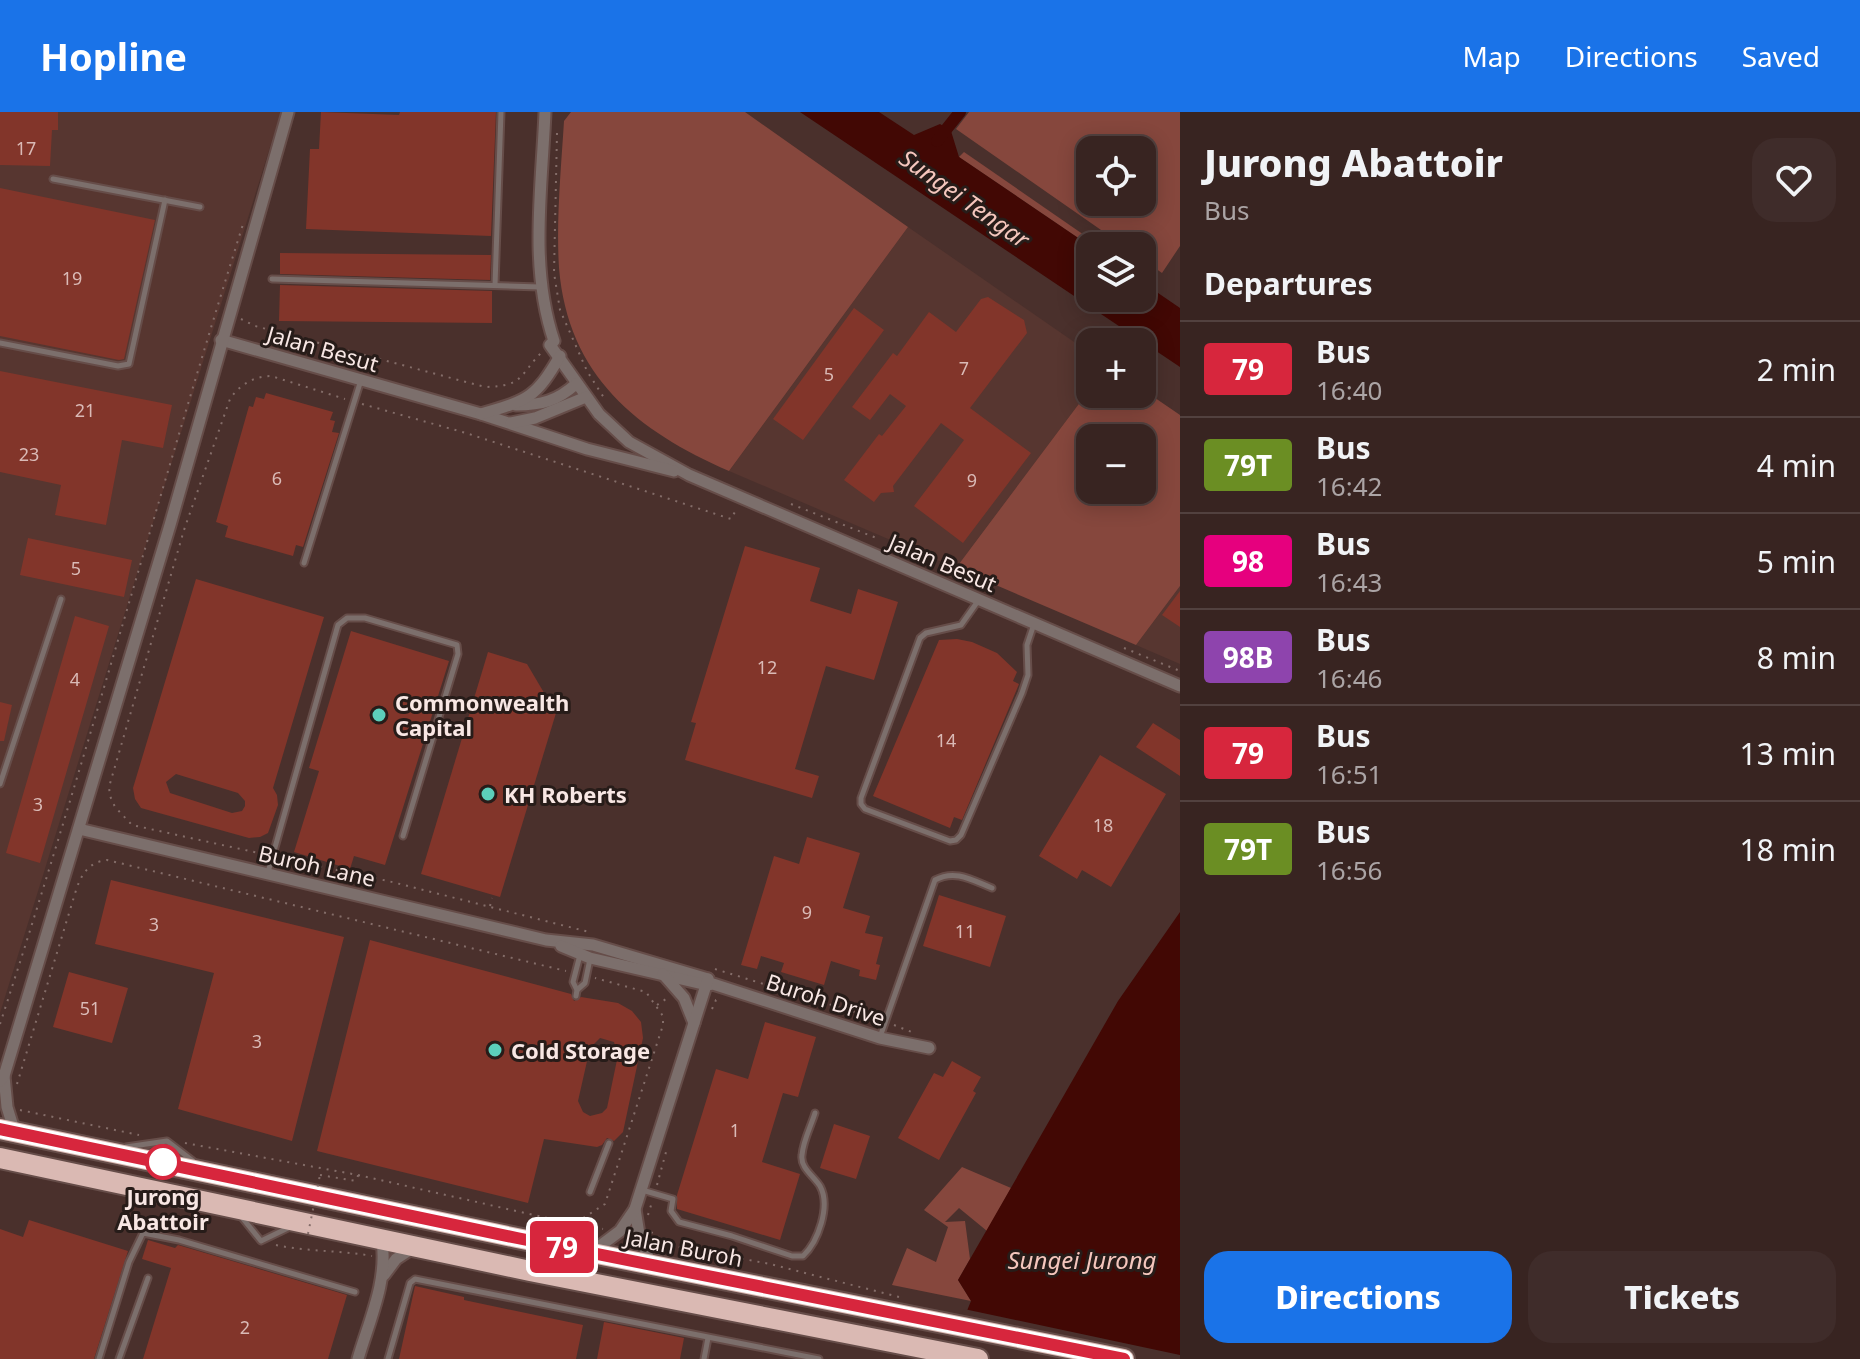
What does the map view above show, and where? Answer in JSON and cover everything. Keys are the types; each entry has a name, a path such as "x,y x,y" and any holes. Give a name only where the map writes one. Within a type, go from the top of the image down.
{"highway":[{"name":"Jalan Buroh","path":"8,1131 1124,1359"},
{"path":"0,1158 233,1207 384,1249 414,1247 978,1359"}],"street":[{"path":"8,1131 2,1079 170,525 288,112"},
{"path":"545,112 539,233 543,309 554,341 550,345"},
{"name":"Jalan Besut","path":"221,340 481,414 587,449 689,475"},
{"name":"Jalan Besut","path":"550,345 599,414 629,442 689,475 1180,686"},
{"path":"481,414 529,397 543,384 560,356"},
{"path":"512,405 538,405 554,401 576,384"},
{"path":"510,424 535,418 586,397"},
{"name":"Buroh Lane","path":"79,829 546,940"},
{"path":"546,940 592,938 709,979 635,1209 620,1231 590,1252"},
{"path":"546,940 585,956 663,974 684,998 694,1023"},
{"name":"Buroh Drive","path":"663,974 709,979 880,1038 929,1048"},
{"path":"635,1209 639,1234 651,1264"},
{"path":"382,1279 396,1259 414,1247"},
{"path":"358,1359 382,1279 384,1249"}],"lane":[{"path":"495,285 501,112"},
{"path":"53,179 200,207"},
{"path":"0,343 118,366 129,364 165,200"},
{"path":"272,279 541,287"},
{"path":"304,563 361,379"},
{"path":"0,784 61,599"},
{"path":"979,600 961,625 926,633 920,638 861,798 865,809 950,841 961,835 1022,693 1028,675 1027,645 1034,624"},
{"path":"268,873 338,625 347,618 365,618 457,645 458,654 403,836"},
{"path":"880,1038 935,880 945,874 956,874 992,888"},
{"path":"585,956 585,983 577,993 573,982 585,956"},
{"path":"641,1190 673,1199 671,1211 679,1222 792,1256 803,1256 810,1249 818,1231 823,1208 822,1190 804,1167 801,1156 815,1113"},
{"path":"590,1192 609,1143"},
{"path":"233,1207 261,1241 305,1228"},
{"path":"99,1359 129,1262 143,1233 179,1240 355,1292"},
{"path":"119,1359 148,1278"},
{"path":"388,1359 410,1283 415,1279 819,1359"},
{"path":"704,1359 708,1338"}],"path":[{"path":"544,131 558,133 554,273 560,310 587,371 606,400 599,414"},
{"path":"0,1024 56,853 181,419 245,217"},
{"path":"238,316 255,326 485,387 499,387 525,376 538,355 550,345"},
{"path":"592,938 489,907 132,825 122,817 113,803 109,787 171,569 230,399 237,389 262,376 271,376 466,433 731,519 741,497"},
{"path":"785,516 791,504 879,539"},
{"path":"1118,660 1125,647 1180,671"},
{"path":"105,808 113,803"},
{"path":"90,857 93,864"},
{"path":"15,1090 82,874 93,864 107,860 575,973"},
{"path":"489,907 492,898"},
{"path":"358,1175 569,1223 577,1222 605,1204 663,1025 663,1016 646,992 586,976"},
{"path":"709,979 885,1022 918,1034"},
{"path":"708,1017 716,1000 726,997"},
{"path":"646,1221 669,1143"},
{"path":"305,1228 320,1175 357,1181"},
{"path":"650,1232 670,1245 759,1262 903,1298"},
{"path":"261,1241 304,1252 384,1249"}],"shaded area":[{"path":"0,112 281,112 0,1013"},
{"path":"571,112 745,112 908,227 729,471 665,438 637,418 592,369 576,340 565,306 558,250 564,121"},
{"path":"969,112 1180,112 1180,246 1162,273 1156,269 1156,232 1104,232 1081,216 1156,216 1156,136 1076,136 1076,213 956,129"},
{"path":"964,152 1080,232 1076,232 1076,236 959,157"},
{"path":"908,227 1076,343 1076,408 956,568 729,471"},
{"path":"1156,399 1180,415 1180,586 1136,645 956,568 1076,408 1156,408"},
{"path":"1180,586 1180,664 1136,645"},
{"path":"962,1167 1011,1188 987,1231 959,1208 945,1222 965,1221 970,1259 958,1280 971,1301 892,1285 907,1248 936,1262 948,1227 924,1210"}],"water":[{"name":"Sungei Tengar","path":"800,112 879,112 914,135 940,124 951,131 959,157 1076,236 1076,297"},
{"path":"1156,292 1180,308 1180,367 1156,351 1156,328 1122,328 1098,312 1156,312"},
{"name":"Sungei Jurong","path":"1180,912 1180,1359 947,1359 971,1301 958,1280 1118,1001"}],"pier":[{"path":"964,1309 1180,1355 1180,1359 943,1359"}],"building":[{"path":"0,112 58,112 58,130 52,130 50,166 0,165"},
{"path":"321,112 399,115 400,112 496,112 491,236 306,229 310,149 319,149"},
{"path":"0,188 155,220 124,359 0,336"},
{"path":"280,253 491,255 490,280 280,274"},
{"path":"280,285 492,291 492,323 279,321"},
{"path":"988,297 1024,320 1027,333 970,408 1031,453 963,543 914,506 964,440 941,423 893,486 894,492 881,493 874,502 844,480 879,434 882,436 906,406 890,394 870,420 852,407 893,353 897,356 929,312 956,332 981,299"},
{"path":"854,308 884,330 803,440 773,419"},
{"path":"0,371 172,405 163,448 122,440 106,525 55,515 61,485 0,472"},
{"path":"266,393 333,412 330,420 335,421 332,432 339,433 303,547 296,545 293,556 225,537 228,526 216,522 249,406 253,407 256,397 264,399"},
{"path":"28,538 132,560 124,597 20,575"},
{"path":"745,546 820,568 810,601 851,614 858,589 898,602 874,680 826,666 795,769 819,776 812,798 685,760 696,723 691,722"},
{"path":"196,579 324,617 273,788 278,805 268,833 249,838 141,808 133,788","holes":["176,774 238,793 245,806 242,811 232,813 170,793 166,782"]},
{"path":"1180,591 1180,627 1162,615"},
{"path":"75,616 109,626 40,863 6,853"},
{"name":"Commonwealth Capital","path":"351,631 449,661 385,865 354,856 350,869 294,852 319,771 309,768"},
{"path":"957,639 997,653 1017,672 1013,681 1019,684 962,820 954,817 950,828 873,796 939,640"},
{"name":"KH Roberts","path":"488,652 527,664 556,713 500,897 421,874"},
{"path":"0,702 12,705 4,741 0,741"},
{"path":"1153,723 1180,740 1180,776 1136,747"},
{"path":"1100,755 1166,794 1111,887 1082,870 1077,879 1039,856"},
{"path":"807,837 860,853 843,908 870,916 865,933 883,937 876,964 880,965 876,980 859,976 860,970 831,961 824,985 781,972 784,963 761,956 757,969 741,965 774,856 799,864"},
{"path":"111,880 344,937 292,1141 178,1109 214,973 95,944"},
{"path":"939,895 1006,916 990,967 923,946"},
{"path":"370,940 571,994 574,1001 581,997 618,1003 632,1011 641,1022 643,1038 623,1132 614,1141 607,1138 597,1147 544,1139 528,1203 317,1151","holes":["600,1038 614,1042 618,1055 607,1108 590,1116 583,1112 578,1101 590,1048"]},
{"path":"69,972 128,988 112,1043 53,1027"},
{"path":"765,1022 816,1037 798,1097 783,1093 762,1162 800,1174 780,1240 677,1209 677,1195 716,1069 748,1079"},
{"path":"952,1061 981,1077 973,1091 976,1093 939,1160 898,1138 934,1073 943,1077"},
{"path":"834,1124 870,1136 856,1179 820,1168"},
{"path":"29,1220 128,1251 94,1359 0,1359 0,1229 23,1237"},
{"path":"148,1240 175,1248 178,1245 347,1295 328,1359 143,1359 171,1268 142,1259"},
{"path":"415,1286 464,1297 464,1300 583,1325 576,1359 399,1359"},
{"path":"604,1322 684,1338 680,1359 597,1359"}],"waterway":[{"path":"937,141 960,112"}],"bus line":[{"name":"79","path":"0,1129 517,1238 1124,1359"}],"place":[{"name":"Commonwealth Capital","path":"379,715"},
{"name":"KH Roberts","path":"488,794"},
{"name":"Cold Storage","path":"495,1050"},
{"name":"Jurong Abattoir","path":"163,1162"}]}
